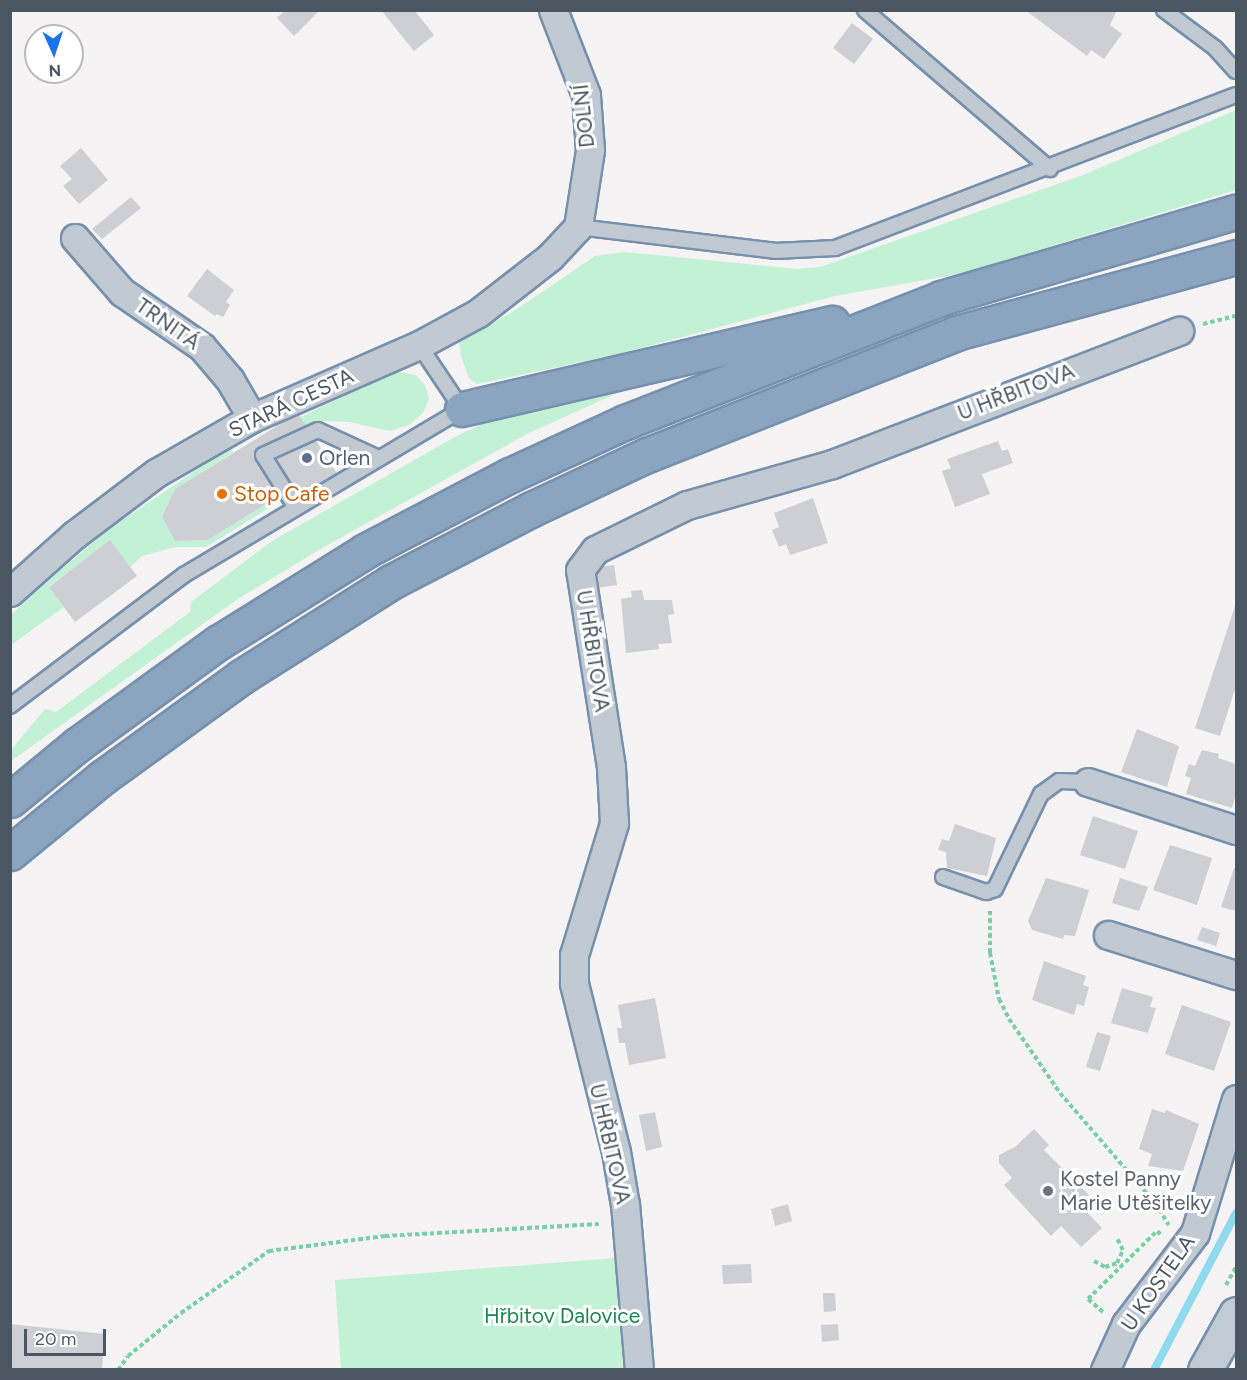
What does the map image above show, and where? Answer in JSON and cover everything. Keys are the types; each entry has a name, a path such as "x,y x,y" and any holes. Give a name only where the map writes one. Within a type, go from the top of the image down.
{"highway":[{"path":"462,409 941,298 1236,212"},
{"path":"10,853 104,777 241,677 391,582 532,509 647,455 956,333 1236,257"},
{"path":"10,800 77,745 219,642 365,552 510,475 625,422 941,298"}],"street":[{"name":"DOLNÍ","path":"553,10 586,95 590,150 578,227"},
{"name":"STARÁ CESTA","path":"10,592 74,535 156,473 252,418 419,345 478,313 550,257 578,227"},
{"name":"TRNITÁ","path":"75,238 122,292 202,347 230,380 252,418"},
{"name":"U HŘBITOVA","path":"639,1370 626,1222 616,1152 574,983 574,955 614,823 611,767 580,570 595,550 687,505 832,464 1179,331"},
{"path":"1088,782 1236,830"},
{"path":"1108,935 1236,975"},
{"name":"U KOSTELA","path":"1105,1370 1126,1324 1175,1241 1202,1213 1236,1099"},
{"path":"1205,1370 1236,1314"}],"lane":[{"path":"865,10 1050,169"},
{"path":"1164,10 1215,48 1236,71"},
{"path":"578,227 775,252 835,248 1050,169 1236,95"},
{"path":"10,706 184,575 462,409 419,345"},
{"path":"296,508 263,455 318,430 379,458"},
{"path":"943,877 986,892 995,889 1041,794 1059,781 1088,782"}],"path":[{"path":"1179,331 1236,316"},
{"path":"995,889 990,905 990,953 999,999 1009,1019 1059,1093 1175,1241"},
{"path":"118,1370 128,1356 181,1313 269,1251 385,1236 626,1222"},
{"path":"1113,1320 1088,1299 1157,1231 1175,1241"},
{"path":"1094,1261 1105,1267 1117,1263 1123,1250 1117,1238"},
{"path":"1117,1263 1122,1267"}],"green space":[{"path":"1236,110 1236,190 959,274 835,296 615,355 477,384 469,378 461,356 459,342 511,313 595,256 625,252 797,269 820,267 1083,175"},
{"path":"394,371 416,375 425,385 429,399 423,413 409,425 390,431 349,422 324,421 307,427 301,417"},
{"path":"637,384 527,434 324,547 238,599 11,761 11,750 45,709 56,712 190,612 191,602 272,541 453,438 514,408"},
{"path":"229,448 234,452 175,489 162,517 175,541 208,540 274,499 272,506 206,547 176,547 142,556 130,567 110,541 49,586 64,607 11,645 11,615 40,588 105,532"},
{"name":"Hřbitov Dalovice","path":"616,1258 623,1369 341,1369 335,1280"}],"building":[{"path":"285,10 320,10 294,36 277,18"},
{"path":"381,10 414,10 434,35 414,51"},
{"path":"1025,10 1117,10 1110,25 1122,34 1104,59 1091,50 1087,56"},
{"path":"852,23 873,39 854,64 833,48"},
{"path":"81,148 108,180 79,204 63,186 72,179 60,166"},
{"path":"131,197 141,208 102,239 92,229"},
{"path":"207,269 234,290 226,302 230,305 223,317 217,314 215,316 187,296"},
{"path":"298,413 342,481 309,503 297,484 266,486 274,499 208,540 175,541 162,517 175,489"},
{"path":"998,441 1002,451 1008,449 1013,463 982,474 990,494 955,507 942,471 951,468 947,459"},
{"path":"813,498 828,543 790,555 786,544 779,547 772,530 779,527 774,513"},
{"path":"110,540 137,576 75,622 49,587"},
{"path":"614,565 617,585 597,588 594,568"},
{"path":"642,590 644,600 672,600 674,614 668,615 672,643 658,644 659,649 626,653 621,599 632,597 631,591"},
{"path":"1236,603 1236,686 1220,736 1195,728"},
{"path":"1137,729 1179,746 1167,787 1121,772"},
{"path":"1202,750 1219,754 1218,758 1236,764 1236,794 1232,808 1186,794 1191,778 1185,776 1189,764 1195,766"},
{"path":"1093,816 1138,831 1125,869 1080,855"},
{"path":"955,824 996,838 987,876 947,868 946,852 938,850 942,839 949,841"},
{"path":"1170,845 1212,858 1197,905 1153,890"},
{"path":"1234,868 1236,869 1236,911 1221,907"},
{"path":"1046,878 1089,890 1075,936 1064,935 1063,939 1032,930 1028,921"},
{"path":"1120,878 1148,887 1139,911 1112,903"},
{"path":"1202,927 1220,933 1216,946 1197,940"},
{"path":"1044,961 1086,976 1083,985 1089,987 1084,1006 1077,1004 1074,1015 1032,1000"},
{"path":"1122,988 1153,997 1150,1007 1156,1008 1148,1033 1111,1023"},
{"path":"655,998 666,1058 629,1065 625,1043 619,1043 617,1028 622,1028 618,1005"},
{"path":"1182,1005 1231,1022 1214,1071 1165,1054"},
{"path":"1097,1032 1111,1036 1100,1071 1086,1067"},
{"path":"1152,1109 1165,1113 1166,1110 1199,1124 1183,1171 1148,1166 1152,1154 1139,1149"},
{"path":"655,1112 662,1147 646,1151 639,1115"},
{"name":"Kostel Panny Marie Utěšitelky","path":"1034,1129 1049,1145 1044,1150 1089,1195 1079,1204 1102,1228 1081,1247 1061,1226 1051,1236 1004,1185 1012,1178 999,1163 999,1155 1015,1147"},
{"path":"788,1204 792,1221 775,1226 771,1209"},
{"path":"751,1264 752,1283 723,1284 722,1265"},
{"path":"823,1293 835,1293 836,1311 824,1312"},
{"path":"10,1324 105,1334 102,1370 10,1370"},
{"path":"838,1324 839,1340 822,1342 821,1325"}],"waterway":[{"path":"1154,1370 1236,1213"}],"place":[{"name":"Orlen","path":"307,458"},
{"name":"Stop Cafe","path":"222,494"},
{"name":"Kostel Panny Marie Utěšitelky","path":"1048,1191"}]}
